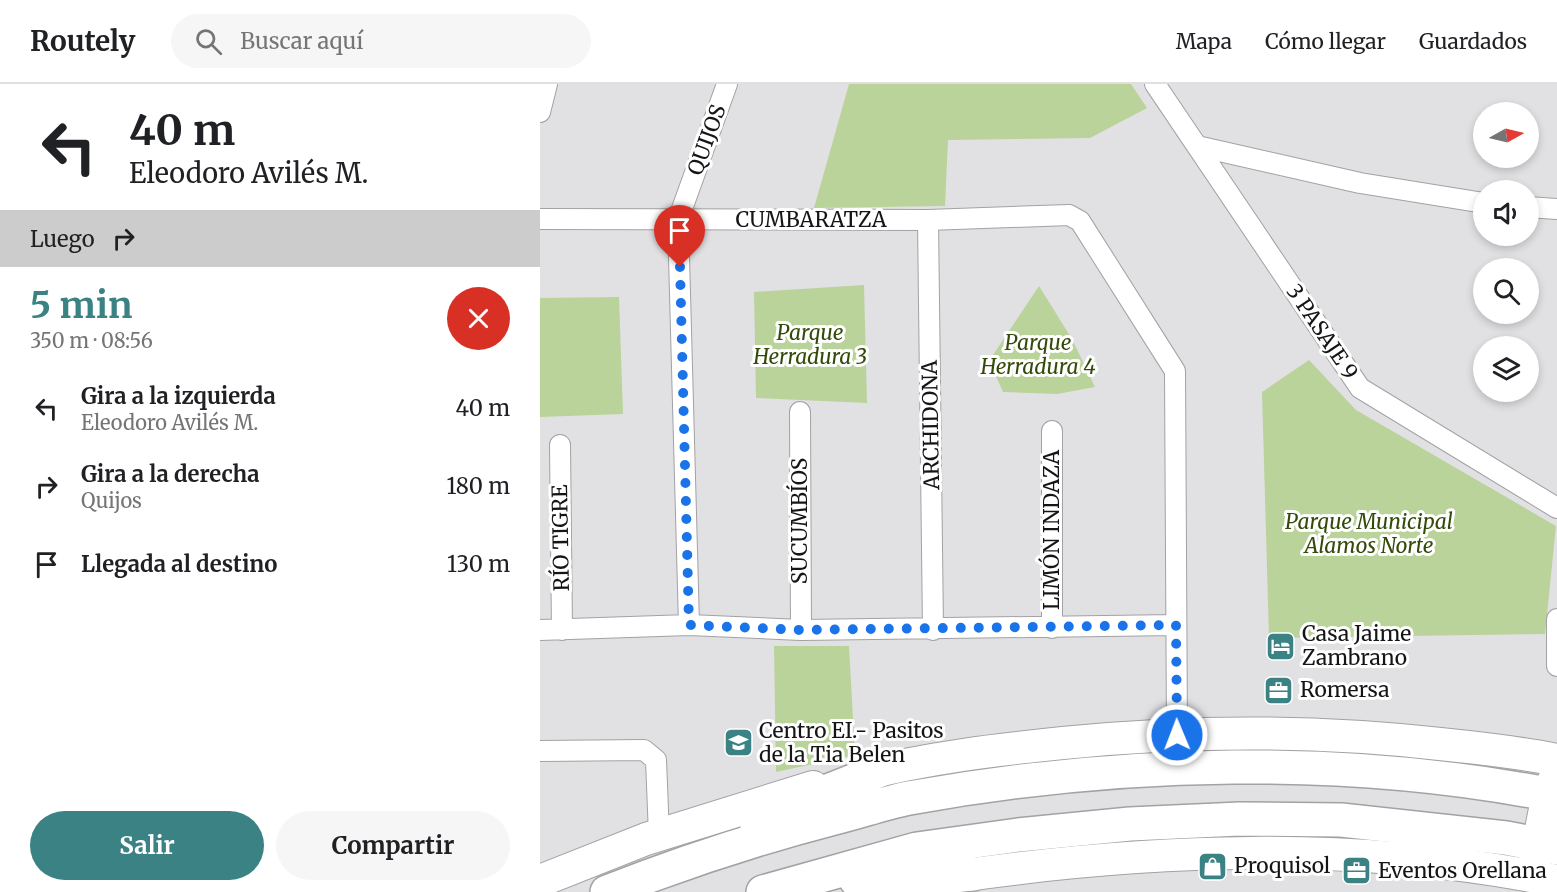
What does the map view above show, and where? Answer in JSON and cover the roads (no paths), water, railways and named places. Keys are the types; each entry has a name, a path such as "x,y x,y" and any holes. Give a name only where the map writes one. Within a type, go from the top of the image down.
{"highway":[{"path":"704,857 792,805 886,768"},
{"path":"607,892 776,833 907,799 1010,784 1125,772 1240,768 1346,769 1515,788 1554,788"},
{"path":"776,888 917,849 1018,835 1130,824 1240,819 1341,820 1506,838 1547,846"},
{"path":"776,888 973,874"}],"main road":[{"path":"540,881 658,835 773,798 886,768 1013,748 1129,736 1247,732 1356,735 1518,753 1557,760"},
{"path":"883,892 927,880 1137,855 1244,852 1343,853 1540,883 1554,788"}],"street":[{"path":"540,112 547,84"},
{"name":"QUIJOS","path":"689,625 678,220 727,84"},
{"name":"3 PASAJE 9","path":"1155,84 1360,388 1557,508"},
{"path":"1197,146 1360,183 1473,201"},
{"path":"1539,208 1557,209"},
{"name":"CUMBARATZA","path":"540,219 928,220 1069,214 1080,221 1175,371 1176,625"},
{"name":"ARCHIDONA","path":"928,220 933,630"},
{"name":"SUCUMBÍOS","path":"800,412 801,630"},
{"name":"LIMÓN INDAZA","path":"1052,431 1053,628"},
{"name":"RÍO TIGRE","path":"560,445 562,630"},
{"path":"1557,619 1557,666"},
{"path":"540,630 689,625 801,630 933,630 1176,625 1177,735"},
{"path":"540,751 644,750 652,754 656,760 658,835"}],"place":[{"name":"Casa Jaime Zambrano","path":"1281,646"},
{"name":"Romersa","path":"1279,690"},
{"name":"Centro EI.- Pasitos de la Tia Belen","path":"738,743"},
{"name":"Proquisol","path":"1213,866"},
{"name":"Eventos Orellana","path":"1357,871"}],"park label":[{"name":"Parque Herradura 3","path":"810,345"},
{"name":"Parque Herradura 4","path":"1038,355"},
{"name":"Parque Municipal Alamos Norte","path":"1369,534"}]}
